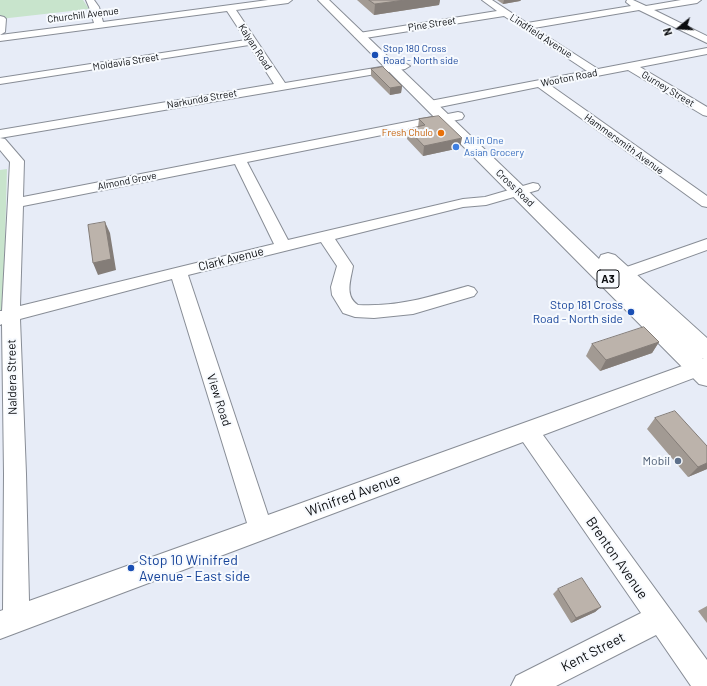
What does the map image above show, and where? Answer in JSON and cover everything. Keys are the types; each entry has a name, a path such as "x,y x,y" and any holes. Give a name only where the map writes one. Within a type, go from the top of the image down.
{"highway":[{"name":"Cross Road","path":"323,0 365,35 399,67 705,365"},
{"name":"Cross Road","path":"336,0 365,35"},
{"name":"Cross Road","path":"525,189 624,274 705,365"}],"street":[{"path":"90,0 94,7 99,24"},
{"name":"Churchill Avenue","path":"0,38 288,0"},
{"name":"Lindfield Avenue","path":"486,0 597,73"},
{"path":"627,0 707,40"},
{"path":"526,26 697,0"},
{"name":"Kalyan Road","path":"230,8 281,86"},
{"name":"Pine Street","path":"365,35 505,13"},
{"path":"0,32 1,19"},
{"name":"Moldavia Street","path":"0,81 252,42"},
{"name":"Wooton Road","path":"437,104 707,51"},
{"name":"Gurney Street","path":"630,66 707,112"},
{"name":"Narkunda Street","path":"0,134 399,67"},
{"name":"Hammersmith Avenue","path":"541,84 707,203"},
{"name":"Almond Grove","path":"16,203 451,117"},
{"name":"Naldera Street","path":"0,142 9,163 16,203 5,317 8,477 8,622"},
{"path":"239,159 283,246"},
{"name":"Clark Avenue","path":"5,317 283,246 463,203 486,201 525,189"},
{"path":"324,236 343,261 345,266 340,287 341,295 349,308 355,311 374,312 413,308 468,292"},
{"path":"624,274 707,244"},
{"name":"View Road","path":"178,272 261,529"},
{"name":"Winifred Avenue","path":"8,622 705,365"},
{"name":"Brenton Avenue","path":"528,431 707,684"},
{"name":"Kent Street","path":"526,686 660,618"}],"green space":[{"path":"0,0 83,0 89,9 0,19"},
{"path":"7,169 3,312 0,313 0,170"}],"building":[{"path":"369,0 405,0 375,4"},
{"path":"383,67 402,86 390,88 371,69"},
{"path":"439,116 462,138 424,146 408,129 425,125 419,119"},
{"path":"105,222 111,259 93,263 88,225"},
{"path":"644,327 659,342 606,360 592,344"},
{"path":"675,411 707,446 707,463 698,467 655,418"},
{"path":"582,578 601,607 576,618 558,589"}],"place":[{"name":"Stop 180 Cross Road - North side","path":"375,55"},
{"name":"Fresh Chulo","path":"441,133"},
{"name":"All in One Asian Grocery","path":"456,147"},
{"name":"Stop 181 Cross Road - North side","path":"631,312"},
{"name":"Mobil","path":"678,461"},
{"name":"Stop 10 Winifred Avenue - East side","path":"131,568"}]}
